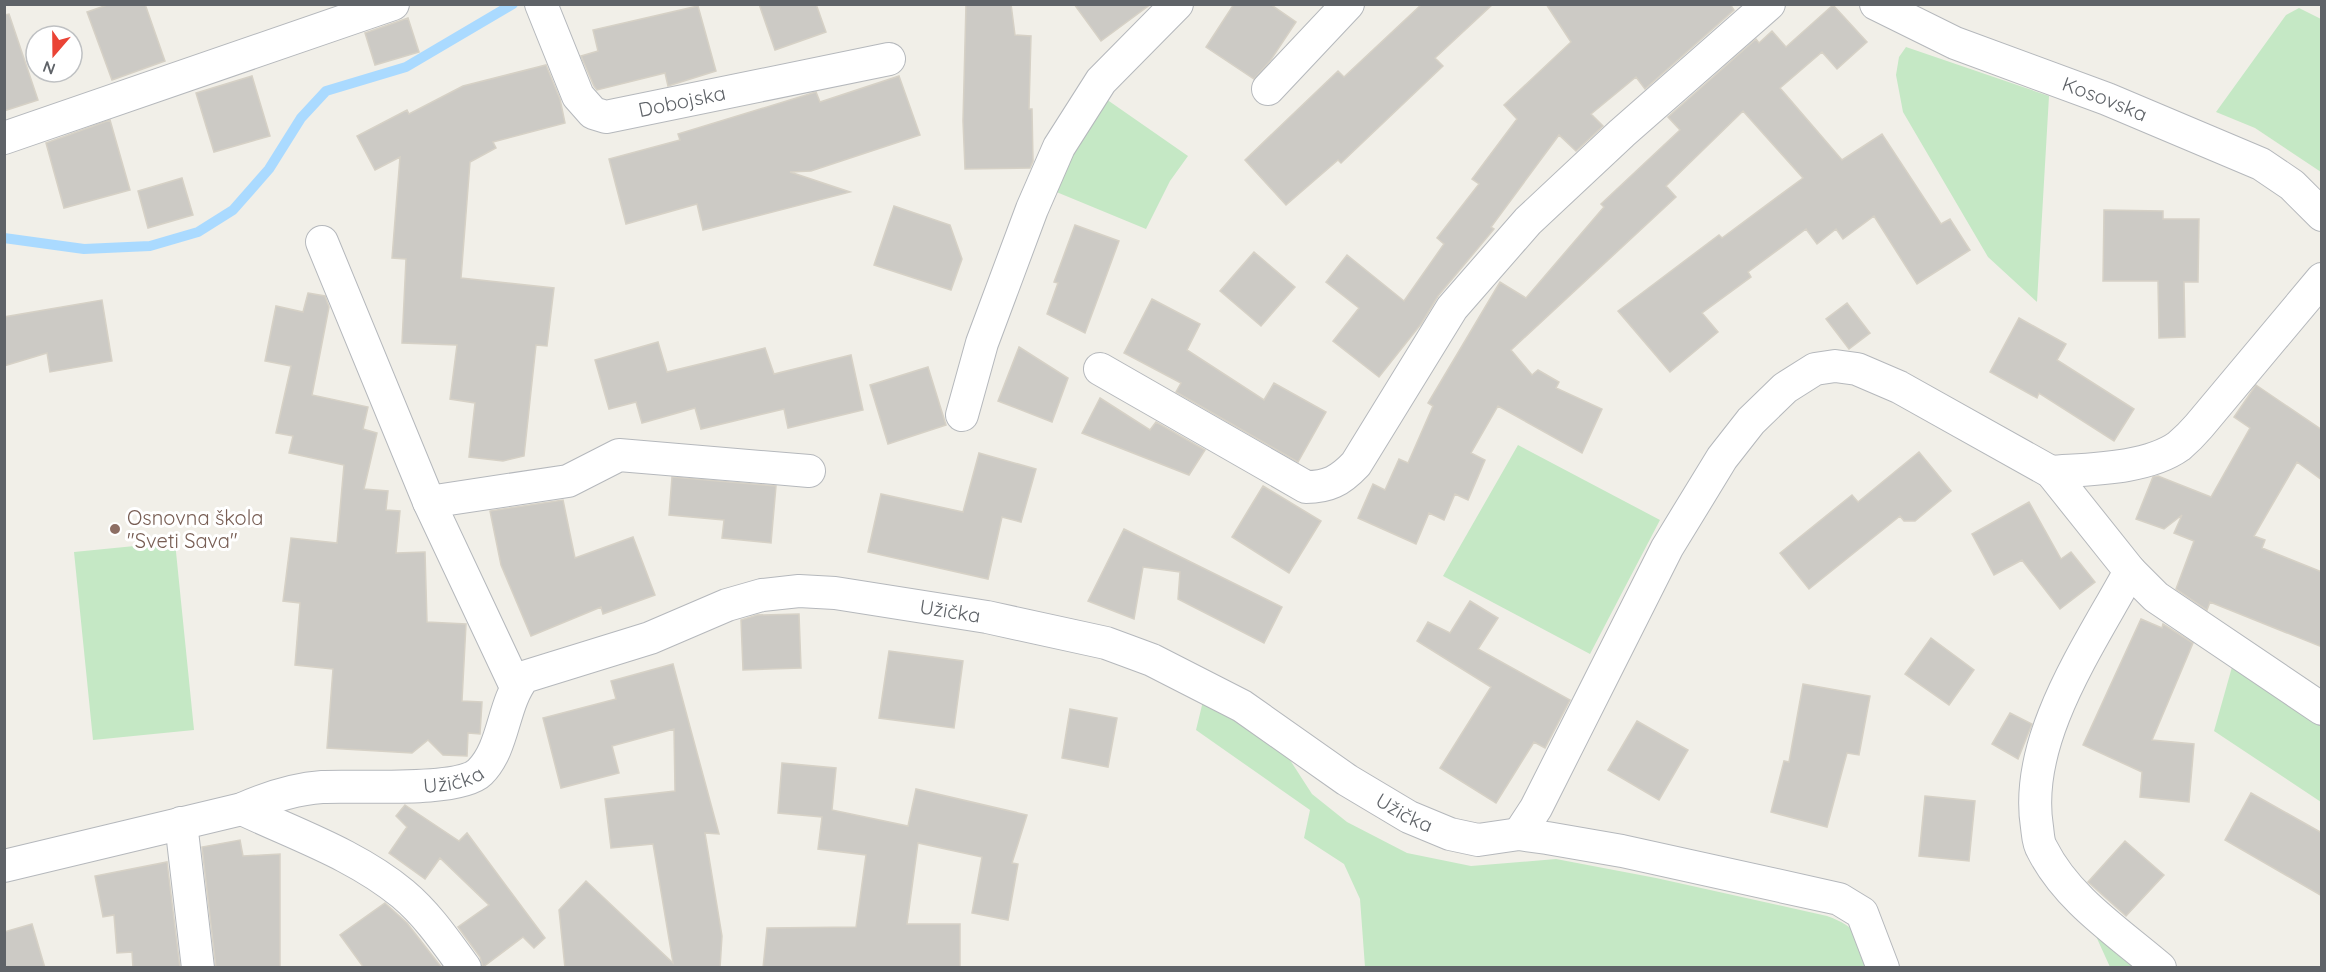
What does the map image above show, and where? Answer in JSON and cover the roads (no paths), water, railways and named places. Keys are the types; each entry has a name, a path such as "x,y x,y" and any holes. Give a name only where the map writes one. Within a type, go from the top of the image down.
{"street":[{"path":"4,138 393,4"},
{"name":"Dobojska","path":"541,4 578,96 593,113 606,117 890,59"},
{"path":"962,415 982,343 1032,209 1059,147 1101,81 1177,4"},
{"path":"1268,89 1348,4"},
{"path":"1100,369 1306,487 1322,487 1336,482 1356,464 1452,308 1528,221 1622,133 1769,4"},
{"name":"Kosovska","path":"1876,4 1955,43 2107,99 2261,164 2292,185 2322,215"},
{"path":"322,242 429,502 516,687"},
{"path":"2051,472 2107,467 2159,457 2179,446 2199,426 2322,279"},
{"path":"1519,834 1536,808 1667,548 1722,458 1751,421 1799,378 1815,369 1835,366 1857,369 1899,387 2051,472 2130,571 2156,597 2189,622 2322,709"},
{"path":"429,502 568,481 619,455 809,471"},
{"path":"2130,571 2056,713 2038,761 2033,796 2040,847 2054,870 2072,893 2149,962"},
{"name":"Užička","path":"4,866 242,809 268,797 319,787 453,783 471,778 484,768 516,687 524,677 639,641 727,605 762,595 799,591 835,594 999,619 1106,643 1152,660 1242,706 1347,780 1426,825 1478,840 1519,834 1622,851 1839,899 1862,913 1883,968"},
{"path":"242,809 347,856 403,894 432,923 465,968"},
{"path":"181,823 198,968"}],"waterway":[{"path":"4,238 84,249 150,246 198,232 233,210 269,169 301,118 326,91 406,67 513,4"}],"place":[{"name":"Osnovna škola \"Sveti Sava\"","path":"115,529"}]}
